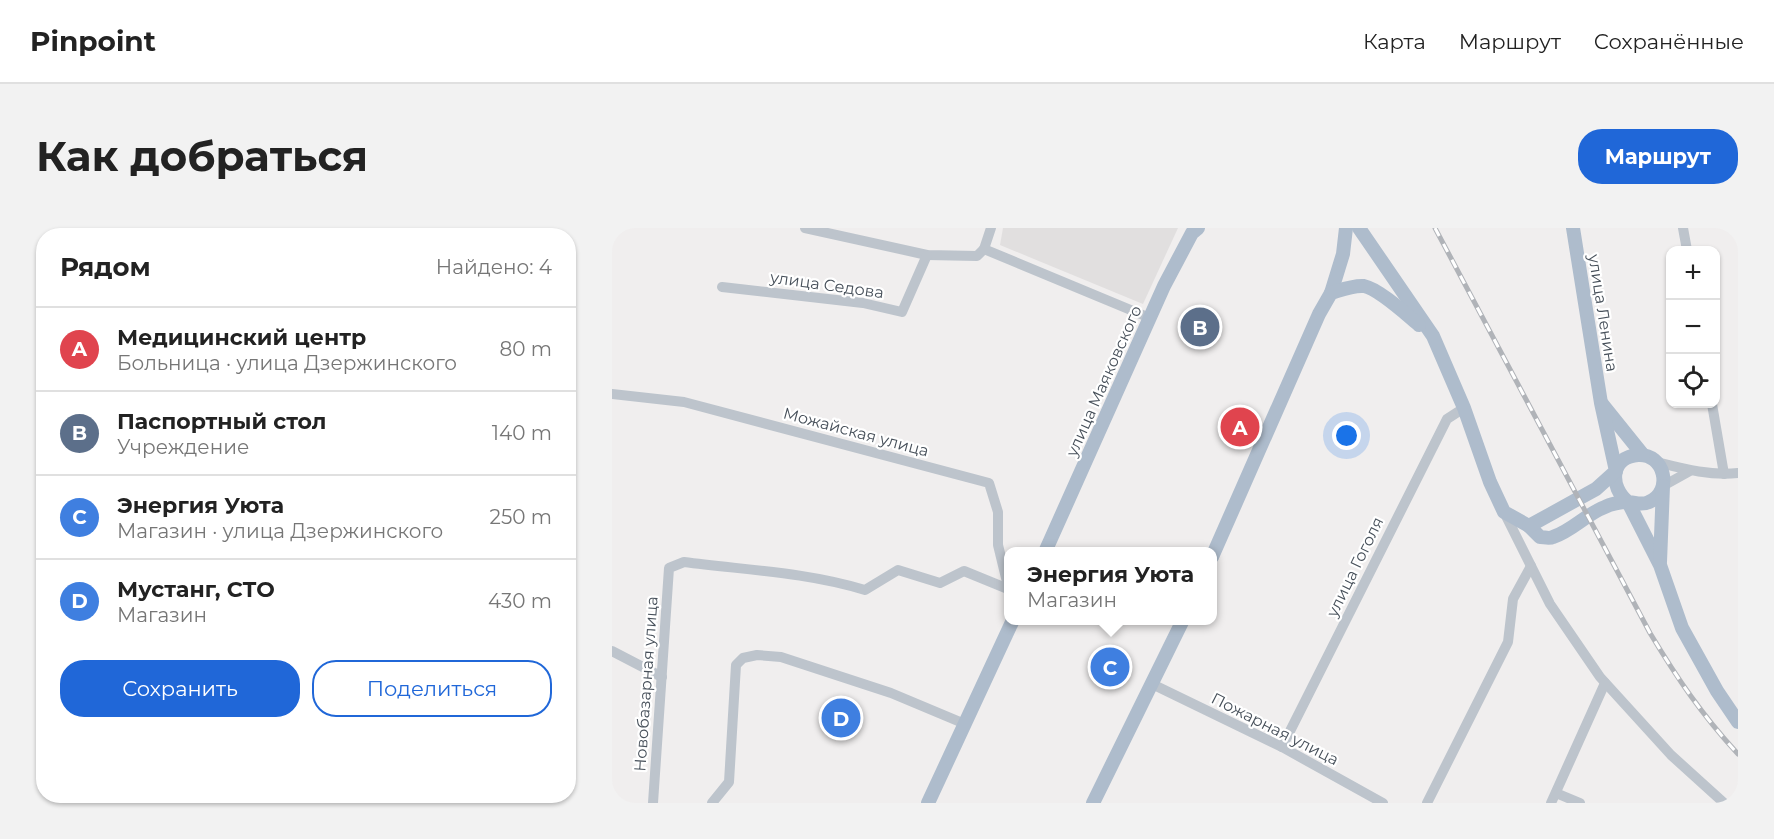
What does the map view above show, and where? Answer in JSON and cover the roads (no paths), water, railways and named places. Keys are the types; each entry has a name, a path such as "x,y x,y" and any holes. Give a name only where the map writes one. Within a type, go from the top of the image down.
{"main road":[{"name":"улица Маяковского","path":"1047,547 1164,286 1192,233 1198,228"},
{"path":"1216,547 1330,293 1343,254 1346,228"},
{"path":"1359,228 1432,336 1464,408 1490,482 1504,512 1529,526 1540,537 1552,538 1605,507 1628,502 1638,505 1649,502 1658,496 1663,486"},
{"name":"улица Ленина","path":"1573,228 1601,403 1616,471"},
{"path":"1330,293 1365,286 1387,299 1432,336"},
{"path":"1601,403 1643,455 1656,462 1662,469 1664,477 1660,565"},
{"path":"1529,526 1596,489 1616,471 1626,458 1643,455"},
{"path":"1616,471 1614,480 1616,489 1628,502 1660,565 1682,628 1717,691 1738,722"},
{"path":"928,803 1011,625"},
{"path":"1093,803 1181,625"}],"street":[{"path":"805,228 927,255 978,256 984,249 991,228"},
{"path":"1683,228 1686,246"},
{"path":"984,249 1150,318"},
{"name":"улица Седова","path":"722,287 863,303 902,312 927,255"},
{"name":"Можайская улица","path":"612,394 684,402 989,483 998,512 998,545 1004,570"},
{"name":"улица Гоголя","path":"1282,747 1447,419 1464,408"},
{"path":"1713,408 1724,474"},
{"path":"1656,462 1690,471 1738,473"},
{"path":"1663,486 1690,471"},
{"path":"1504,512 1550,604 1605,683 1671,755 1724,803"},
{"name":"Новобазарная улица","path":"653,803 669,568 684,562 791,573 839,582 865,590 898,570 940,583 964,571 1004,586"},
{"path":"1427,803 1508,642 1513,599 1531,567"},
{"path":"612,651 662,677"},
{"path":"712,803 729,782 736,665 743,658 757,654 781,657 891,693 965,724"},
{"path":"1580,803 1554,798 1605,683"},
{"name":"Пожарная улица","path":"1152,684 1282,747 1383,803"}],"railway":[{"path":"1435,228 1650,633 1691,696 1738,754"}],"place":[{"name":"Паспортный стол","path":"1200,327"},
{"name":"Медицинский центр","path":"1240,427"},
{"name":"Энергия Уюта","path":"1110,667"},
{"name":"Мустанг, СТО","path":"841,718"}]}
